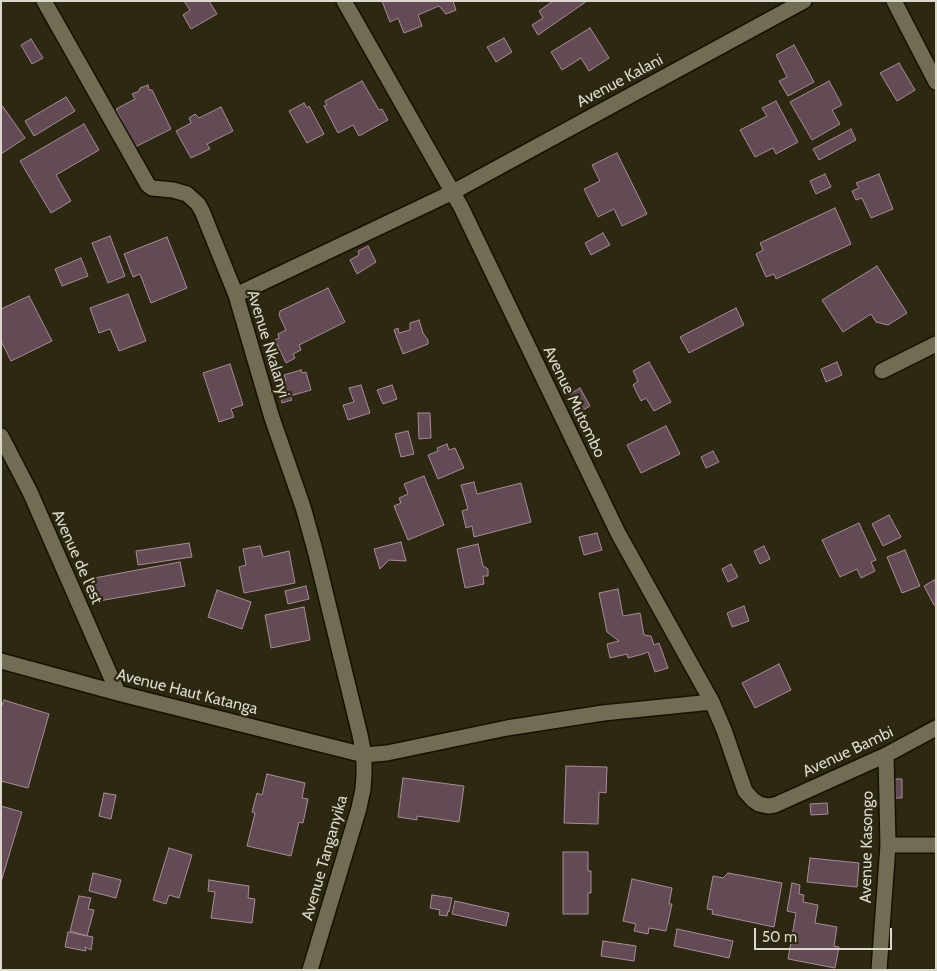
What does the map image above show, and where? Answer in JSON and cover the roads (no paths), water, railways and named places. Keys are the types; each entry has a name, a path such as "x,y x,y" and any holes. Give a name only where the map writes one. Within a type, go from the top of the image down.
{"street":[{"name":"Avenue Nkalanyi","path":"44,1 148,185 152,188 173,190 187,194 198,204 202,211 236,295 272,418 303,507 364,755"},
{"name":"Avenue Mutombo","path":"344,1 466,216 618,533 712,702 724,730 745,791 759,804 775,805"},
{"name":"Avenue Kalani","path":"236,295 453,192 804,1"},
{"path":"894,1 936,82"},
{"path":"882,370 936,344"},
{"name":"Avenue de l'est","path":"1,436 30,492 118,693"},
{"name":"Avenue Haut Katanga","path":"1,661 118,693 364,755 387,753 507,728 603,713 712,702"},
{"name":"Avenue Bambi","path":"775,805 886,755 936,728"},
{"name":"Avenue Tanganyika","path":"310,970 359,808 363,789 364,755"},
{"name":"Avenue Kasongo","path":"879,970 888,844 886,755"},
{"path":"888,844 936,845"}]}
